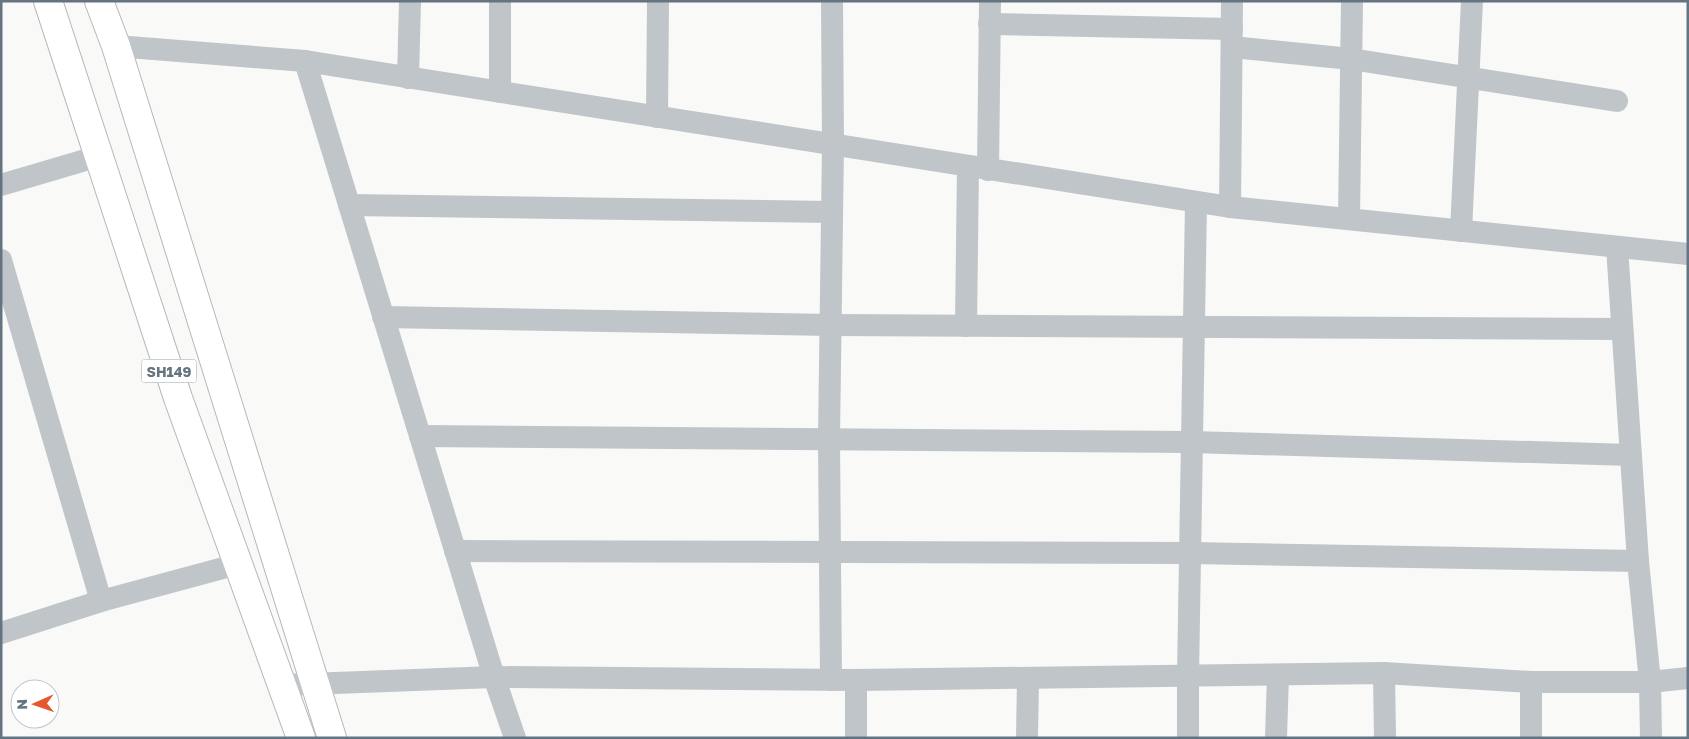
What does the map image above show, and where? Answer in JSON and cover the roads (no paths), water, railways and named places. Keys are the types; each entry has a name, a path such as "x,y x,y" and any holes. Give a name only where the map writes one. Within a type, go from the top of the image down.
{"main road":[{"name":"SH149","path":"48,1 178,398 301,738"},
{"name":"SH149","path":"100,1 116,46 332,738"}],"street":[{"path":"408,78 410,1"},
{"path":"500,1 500,92"},
{"path":"657,117 658,1"},
{"path":"831,680 829,439 833,145 832,1"},
{"path":"966,326 990,1"},
{"path":"1230,208 1232,1"},
{"path":"1350,219 1352,1"},
{"path":"1461,231 1472,1"},
{"path":"989,24 1232,38 1351,59 1617,101"},
{"path":"116,46 305,61 1230,208 1688,254"},
{"path":"305,61 494,677 516,738"},
{"path":"1,185 98,156"},
{"path":"1188,738 1196,203"},
{"path":"349,205 832,212"},
{"path":"1617,247 1638,561 1650,682 1651,738"},
{"path":"1,260 101,602"},
{"path":"383,317 830,326 1622,329"},
{"path":"420,436 1192,442 1630,455"},
{"path":"455,551 1190,553 1638,561"},
{"path":"1,633 101,602 238,564"},
{"path":"282,685 494,677 856,680 1384,674 1531,682 1650,682 1688,678"},
{"path":"1384,674 1385,738"},
{"path":"1276,738 1278,675"},
{"path":"1027,738 1028,678"},
{"path":"856,680 856,738"},
{"path":"1531,682 1531,738"}]}
